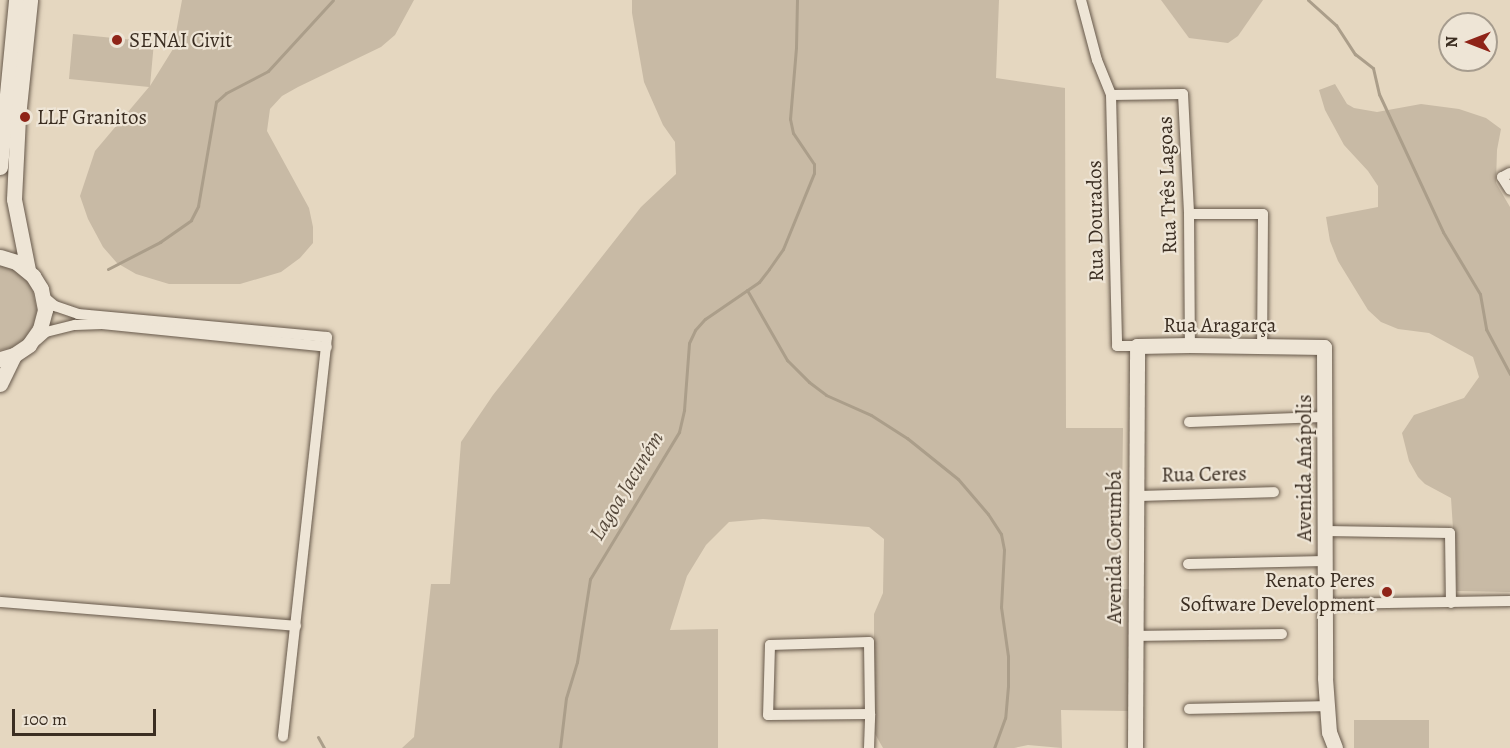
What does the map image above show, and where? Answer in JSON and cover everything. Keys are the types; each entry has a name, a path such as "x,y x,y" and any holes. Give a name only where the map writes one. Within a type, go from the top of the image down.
{"street":[{"path":"0,167 15,0"},
{"path":"28,270 14,199 18,117 30,0"},
{"path":"1081,0 1097,60 1112,95"},
{"name":"Rua Três Lagoas","path":"1112,95 1183,94 1189,214 1190,345"},
{"name":"Rua Dourados","path":"1112,95 1117,346"},
{"path":"1506,175 1510,190"},
{"path":"1189,214 1263,214 1262,346"},
{"path":"0,257 16,262 28,270 38,282 43,297 43,323 29,345"},
{"path":"43,297 56,306 78,314 327,342"},
{"path":"0,384 7,357 46,332 75,325 102,324 327,342"},
{"path":"283,737 327,342"},
{"name":"Rua Aragarça","path":"1117,346 1324,347"},
{"name":"Avenida Corumbá","path":"1135,748 1137,346"},
{"name":"Avenida Anápolis","path":"1324,347 1329,732 1327,748"},
{"path":"1189,422 1324,417"},
{"name":"Rua Ceres","path":"1135,496 1274,492"},
{"path":"1325,531 1450,533 1451,603"},
{"path":"1188,564 1326,561"},
{"path":"1326,603 1510,601"},
{"path":"0,602 296,626"},
{"path":"1135,636 1282,634"},
{"path":"869,748 870,714 869,642 770,645 768,715 870,714"},
{"path":"1189,709 1327,706"},
{"name":"Avenida Anápolis","path":"1329,732 1335,748"}],"shaded area":[{"path":"182,0 414,0 395,35 381,47 298,87 282,96 270,109 267,131 309,208 313,227 313,243 300,258 281,272 240,284 169,284 136,274 117,263 103,247 88,219 80,196 95,151 149,87 69,79 73,34 154,42 150,86 173,49"},
{"path":"632,0 999,0 996,78 1065,88 1066,428 1123,428 1121,589 1131,589 1128,711 1061,710 1062,748 1028,745 1014,748 883,748 874,732 874,614 883,593 884,539 869,527 763,519 729,522 706,545 687,576 670,630 718,629 718,748 402,748 414,737 431,584 450,584 461,442 493,395 641,207 676,174 675,142 663,125 644,82 632,13"},
{"path":"1161,0 1263,0 1238,36 1228,43 1189,38"},
{"path":"1335,84 1347,104 1354,108 1377,112 1421,104 1459,109 1486,118 1501,129 1497,150 1496,183 1510,207 1510,592 1457,591 1451,498 1425,484 1418,477 1409,461 1402,433 1414,415 1464,398 1479,377 1473,357 1429,333 1398,329 1381,322 1368,310 1338,261 1330,241 1326,217 1378,207 1378,186 1368,171 1344,145 1325,110 1319,90"},
{"path":"0,265 11,268 23,276 32,288 37,310 34,324 24,340 11,348 0,350"},
{"path":"1354,720 1429,720 1429,748 1354,748"}],"waterway":[{"path":"108,269 160,242 191,220 198,206 216,102 226,93 268,71 333,0"},
{"name":"Lagoa Jacuném","path":"560,748 566,698 577,662 590,579 679,432 684,410 689,343 695,330 705,319 759,282 769,269 783,249 814,173 814,164 793,133 790,119 797,0"},
{"path":"1308,0 1336,25 1355,54 1373,68 1379,94 1443,232 1480,294 1486,329 1510,374"},
{"path":"747,290 787,360 809,382 826,395 871,415 907,438 958,479 988,514 1001,534 1004,550 1001,607 1008,656 1008,686 1005,718 994,748"},
{"path":"318,737 324,748"}],"place":[{"name":"SENAI Civit","path":"117,40"},
{"name":"LLF Granitos","path":"25,117"},
{"name":"Renato Peres Software Development","path":"1387,592"}]}
